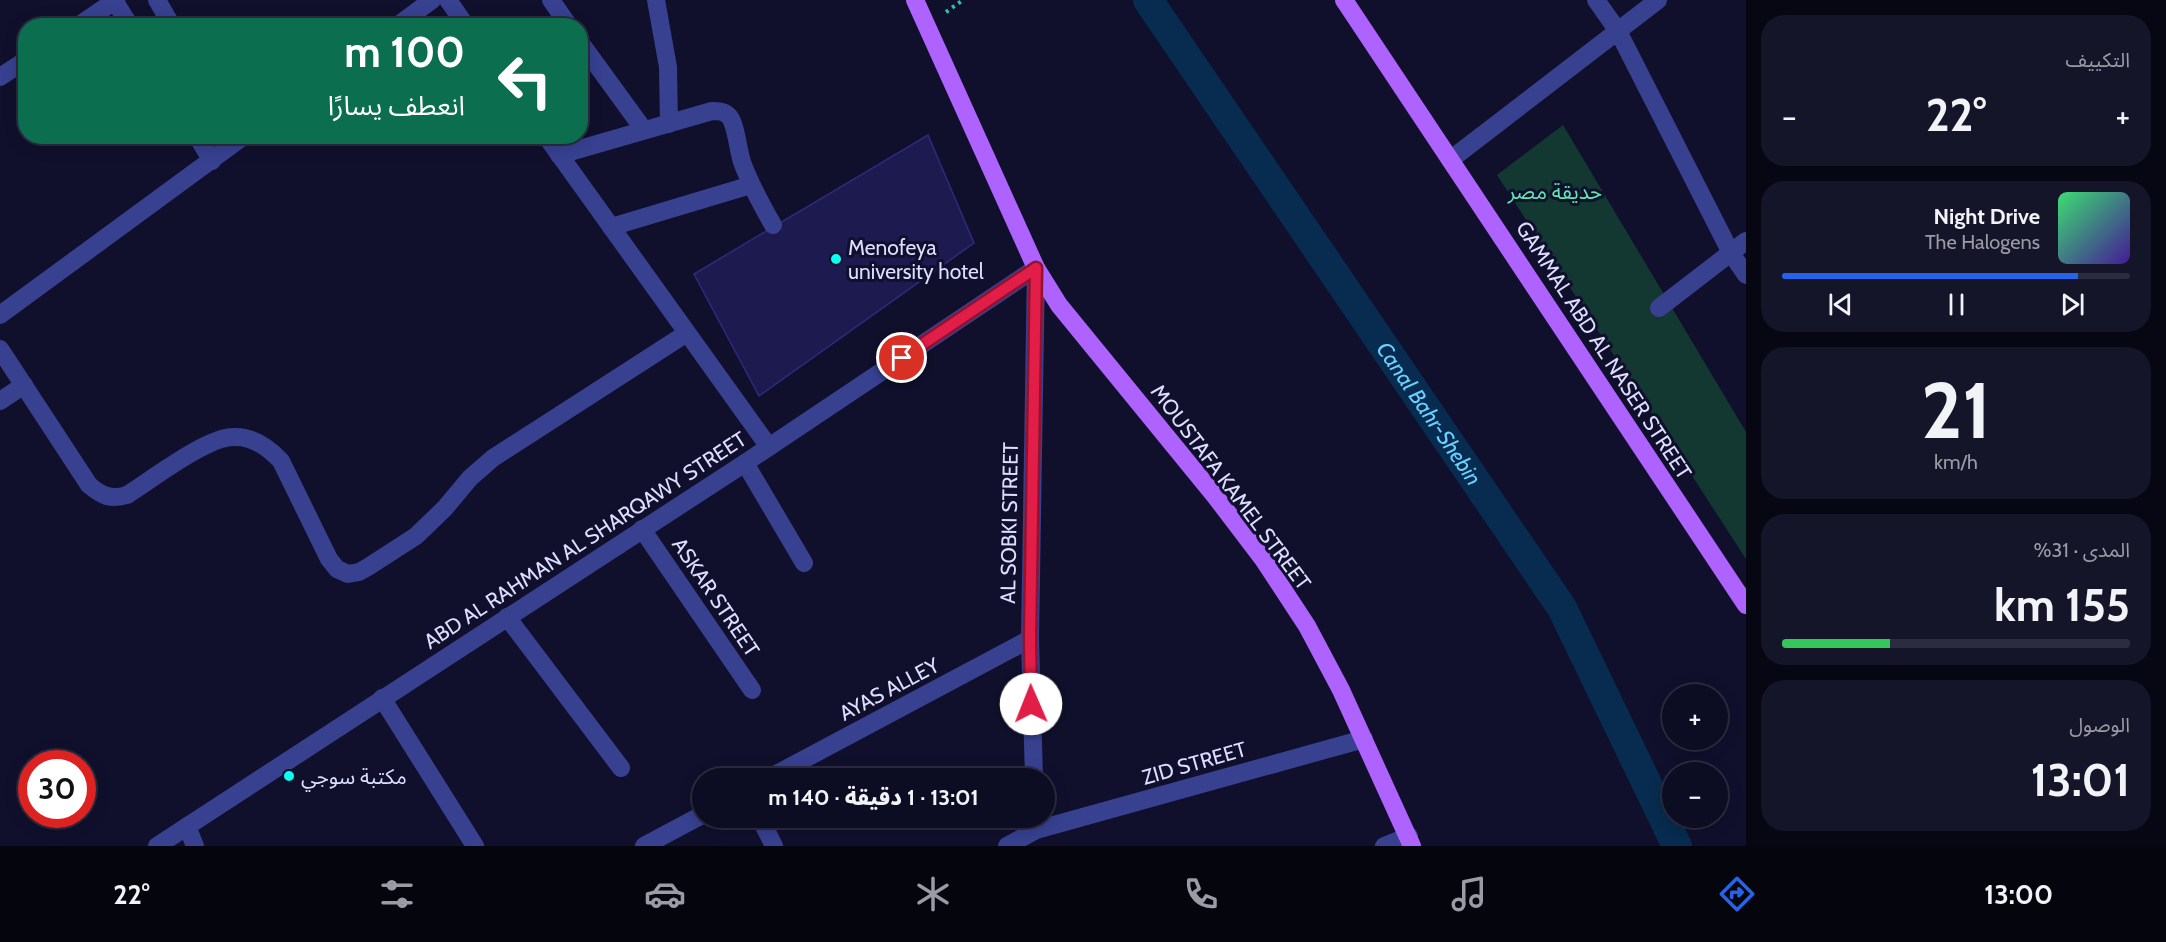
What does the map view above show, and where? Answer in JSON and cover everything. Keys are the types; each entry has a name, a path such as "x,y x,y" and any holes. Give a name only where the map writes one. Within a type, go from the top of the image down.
{"main road":[{"name":"MOUSTAFA KAMEL STREET","path":"915,0 1036,268 1059,305 1215,496 1263,559 1307,626 1364,739 1411,841"},
{"name":"GAMMAL ABD AL NASER STREET","path":"1344,0 1746,605"}],"street":[{"path":"90,18 116,0 126,18"},
{"path":"157,0 167,18"},
{"path":"408,18 432,0"},
{"path":"447,0 460,18"},
{"path":"551,0 563,18"},
{"path":"656,0 668,67 669,124"},
{"path":"1596,0 1618,31 1731,253 1746,275"},
{"path":"1450,160 1658,0"},
{"path":"588,53 644,130"},
{"path":"0,77 18,65"},
{"path":"559,155 712,111 720,111 732,120 738,147 751,185 773,225"},
{"path":"202,144 212,160"},
{"path":"0,315 232,144"},
{"path":"551,144 769,447"},
{"path":"611,227 751,185"},
{"path":"1659,308 1746,241"},
{"name":"ABD AL RAHMAN AL SHARQAWY STREET","path":"157,846 745,463 1036,268"},
{"name":"AL SOBKI STREET","path":"1034,768 1030,639 1036,268"},
{"path":"0,349 89,485 100,495 114,498 127,495 210,443 232,436 253,440 270,449 281,460 329,559 337,569 348,573 359,572 416,536 492,458 687,333"},
{"path":"0,401 24,386"},
{"path":"745,463 804,563"},
{"name":"ASKAR STREET","path":"642,529 752,690"},
{"path":"507,617 621,768"},
{"name":"AYAS ALLEY","path":"788,768 1030,639"},
{"path":"382,698 475,846"},
{"name":"ZID STREET","path":"1006,846 1037,831 1364,739"},
{"path":"644,846 692,820"},
{"path":"187,826 195,846"},
{"path":"765,828 774,846"},
{"path":"1384,846 1411,841"}],"path":[{"path":"948,11 963,0"}],"green space":[{"name":"حديقة مصر","path":"1563,125 1746,432 1746,559 1497,175"}],"building":[{"name":"Menofeya university hotel","path":"928,135 974,243 759,396 694,274"}],"waterway":[{"name":"Canal Bahr-Shebin","path":"1148,0 1562,608 1677,846"}],"place":[{"name":"Menofeya university hotel","path":"836,259"},
{"name":"مكتبة سوجي","path":"289,776"}],"route":[{"path":"902,358 1036,268 1031,704"}]}
